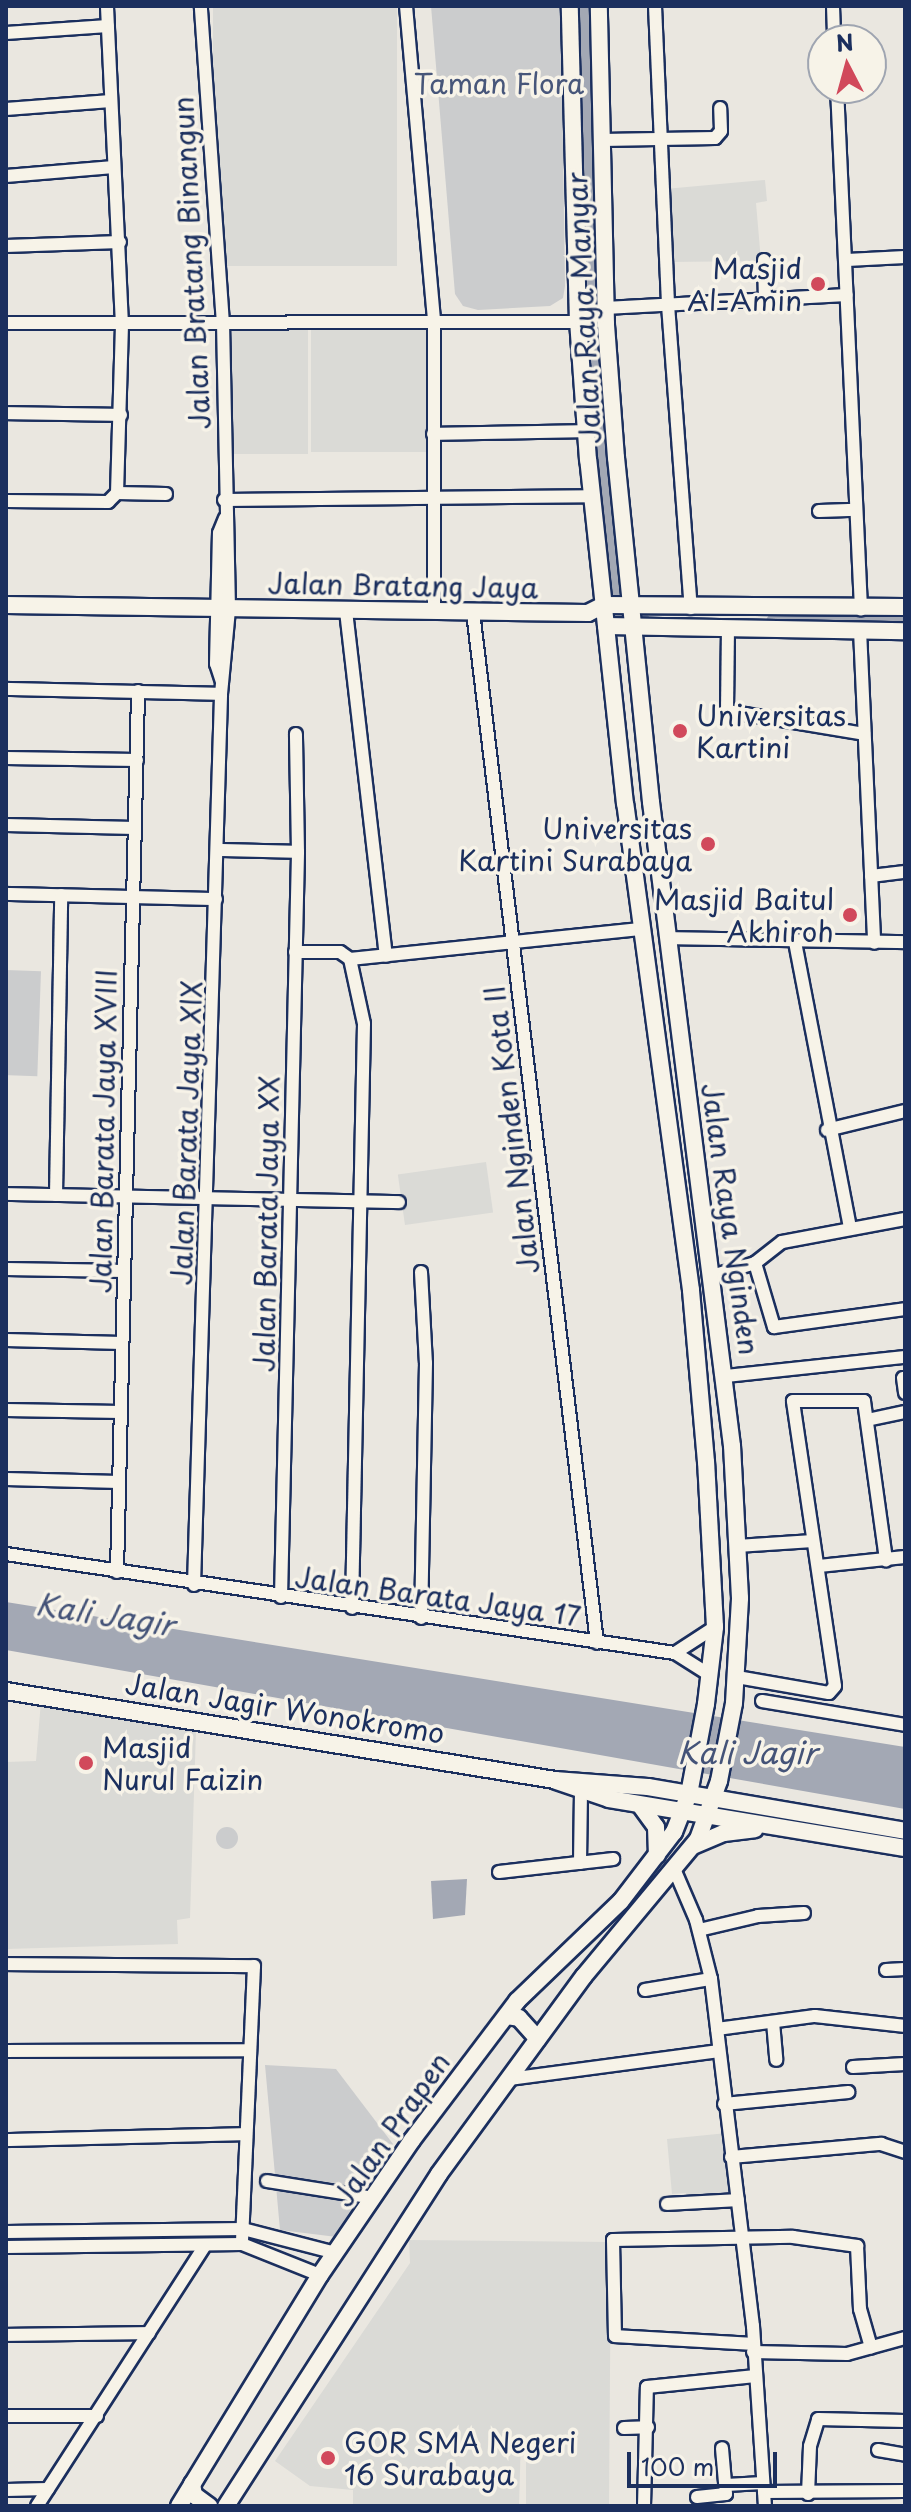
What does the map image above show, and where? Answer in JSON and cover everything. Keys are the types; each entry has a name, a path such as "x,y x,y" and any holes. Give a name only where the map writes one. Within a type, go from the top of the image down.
{"main road":[{"name":"Jalan Raya Manyar","path":"570,6 578,322 587,431 602,459 592,496 627,613"},
{"name":"Jalan Raya Manyar","path":"599,6 605,308 602,459 627,613"},
{"name":"Jalan Bratang Jaya","path":"6,605 627,613"},
{"path":"588,613 606,626 627,613 691,608 905,607"},
{"name":"Jalan Raya Manyar","path":"606,626 627,613"},
{"path":"627,613 728,628 860,633 905,631"},
{"name":"Jalan Raya Nginden","path":"627,613 726,1376 737,1546 737,1677 719,1781 707,1815"},
{"name":"Jalan Raya Nginden","path":"606,626 625,804 680,1200 701,1395 715,1627 694,1774 683,1813"},
{"path":"625,804 651,802"},
{"path":"680,1200 702,1197"},
{"name":"Jalan Jagir Wonokromo","path":"6,1691 555,1780 689,1794 905,1831"},
{"name":"Jalan Jagir Wonokromo","path":"555,1780 581,1792 683,1813 905,1848"},
{"path":"639,1804 656,1827 656,1858"},
{"name":"Jalan Prapen","path":"191,2501 320,2275 374,2198 513,2017 656,1858 683,1813"},
{"path":"226,2506 439,2174 509,2079 536,2034 675,1871 692,1847 707,1815"},
{"path":"692,1847 730,1832 780,1827"},
{"path":"513,2017 536,2034"}],"street":[{"path":"6,501 108,502 117,493 122,310 107,6"},
{"name":"Jalan Bratang Binangun","path":"201,6 223,324 225,518 221,688"},
{"path":"406,6 434,322 434,612"},
{"path":"655,6 668,305 691,608"},
{"path":"6,33 108,26"},
{"path":"6,109 111,101"},
{"path":"838,104 861,609"},
{"path":"602,140 719,136 720,108"},
{"path":"6,176 114,167"},
{"path":"6,246 120,242"},
{"path":"847,260 905,257"},
{"path":"764,260 765,301"},
{"path":"605,308 847,295"},
{"name":"Jalan Raya Manyar","path":"6,323 578,322"},
{"path":"6,413 121,415"},
{"path":"433,434 587,431"},
{"path":"117,493 166,494"},
{"path":"224,500 432,501 592,496"},
{"path":"819,511 856,510"},
{"path":"346,611 386,956"},
{"name":"Jalan Nginden Kota II","path":"473,612 597,1643"},
{"path":"728,628 729,712 864,734"},
{"path":"860,633 874,943"},
{"path":"6,689 138,691 221,688"},
{"name":"Jalan Barata Jaya XIX","path":"194,1585 221,688"},
{"name":"Jalan Barata Jaya XVIII","path":"117,1572 138,691"},
{"name":"Jalan Barata Jaya XX","path":"281,1597 298,852 296,734"},
{"path":"6,758 137,760"},
{"path":"6,825 135,828"},
{"path":"218,850 298,852"},
{"path":"871,876 905,872"},
{"path":"6,894 216,899"},
{"path":"56,1195 61,895"},
{"path":"295,952 340,952 350,959 642,929"},
{"path":"668,938 905,942"},
{"path":"795,942 827,1130 850,1227"},
{"path":"350,959 364,1024 352,1608"},
{"path":"827,1130 905,1111"},
{"path":"6,1194 399,1202"},
{"path":"715,1275 755,1263 782,1242 905,1219"},
{"path":"755,1263 774,1327 905,1309"},
{"path":"6,1269 124,1271"},
{"path":"421,1272 426,1363 421,1618"},
{"path":"6,1340 122,1343"},
{"path":"726,1376 905,1357"},
{"path":"903,1378 905,1393"},
{"path":"737,1677 833,1691 819,1566 792,1402 861,1400 867,1420 886,1560"},
{"path":"6,1410 121,1412"},
{"path":"867,1420 905,1412"},
{"path":"6,1479 119,1482"},
{"path":"737,1546 813,1541"},
{"name":"Jalan Barata Jaya 17","path":"6,1554 194,1585 675,1653 710,1675"},
{"path":"819,1566 905,1557"},
{"path":"675,1653 715,1627"},
{"path":"762,1701 905,1725"},
{"path":"580,1863 581,1792"},
{"path":"499,1872 613,1859"},
{"path":"675,1871 699,1930 711,1979 742,2238 764,2494"},
{"path":"699,1930 758,1916 804,1913"},
{"path":"6,1964 251,1964 242,2244"},
{"path":"886,1970 905,1969"},
{"path":"645,1990 711,1979"},
{"path":"717,2029 815,2016 905,2026"},
{"path":"773,2022 776,2060"},
{"path":"6,2051 250,2050"},
{"path":"509,2079 719,2051"},
{"path":"853,2067 905,2064"},
{"path":"724,2104 848,2092"},
{"path":"6,2140 244,2134"},
{"path":"731,2157 881,2144 905,2152"},
{"path":"267,2181 374,2198"},
{"path":"667,2204 738,2200"},
{"path":"6,2232 243,2229 336,2253"},
{"path":"74,2232 74,2246"},
{"path":"871,2347 860,2309 857,2246 793,2237 612,2240 615,2336 847,2354 905,2338"},
{"path":"6,2247 242,2244 320,2275"},
{"path":"184,2245 188,2269"},
{"path":"37,2506 205,2245"},
{"path":"6,2335 149,2333"},
{"path":"644,2506 647,2387 755,2376"},
{"path":"6,2416 97,2416"},
{"path":"808,2494 810,2446 818,2419 905,2421"},
{"path":"624,2428 648,2427"},
{"path":"697,2497 724,2495 726,2485 722,2448"},
{"path":"878,2450 905,2455"},
{"path":"726,2485 764,2494 905,2491"},
{"path":"6,2490 48,2489"}],"shaded area":[{"path":"213,6 397,6 397,266 213,266"},
{"path":"765,180 767,201 756,203 761,261 669,262 665,189"},
{"path":"232,325 308,325 308,454 232,454"},
{"path":"311,329 428,329 428,452 311,452"},
{"path":"486,1162 493,1213 405,1225 398,1174"},
{"path":"41,1701 196,1730 190,1918 177,1920 178,1944 6,1949 6,1762 36,1761"},
{"path":"727,2133 734,2198 687,2202 686,2193 672,2194 667,2139"},
{"path":"409,2240 611,2242 609,2506 526,2506 526,2446 521,2446 521,2437 519,2506 353,2506 353,2490 310,2486 275,2461 410,2263"}],"green space":[{"name":"Taman Flora","path":"431,6 561,6 565,286 563,298 550,306 478,310 463,306 455,294"},
{"path":"6,970 41,971 37,1076 6,1075"},
{"path":"227,1827 235,1830 238,1838 235,1846 227,1849 219,1846 216,1838 219,1830"},
{"path":"265,2065 336,2069 393,2144 337,2237 280,2230"}],"water":[{"name":"Kali Jagir","path":"6,1602 905,1747 905,1809 6,1650"},
{"path":"467,1879 465,1915 433,1919 431,1881"}],"waterway":[{"path":"584,6 604,468 623,622 642,622"},
{"path":"775,622 905,620"}],"place":[{"name":"Masjid Al-Amin","path":"818,284"},
{"name":"Universitas Kartini","path":"680,731"},
{"name":"Universitas Kartini Surabaya","path":"708,844"},
{"name":"Masjid Baitul Akhiroh","path":"850,915"},
{"name":"Masjid Nurul Faizin","path":"86,1763"},
{"name":"GOR SMA Negeri 16 Surabaya","path":"328,2458"}]}
